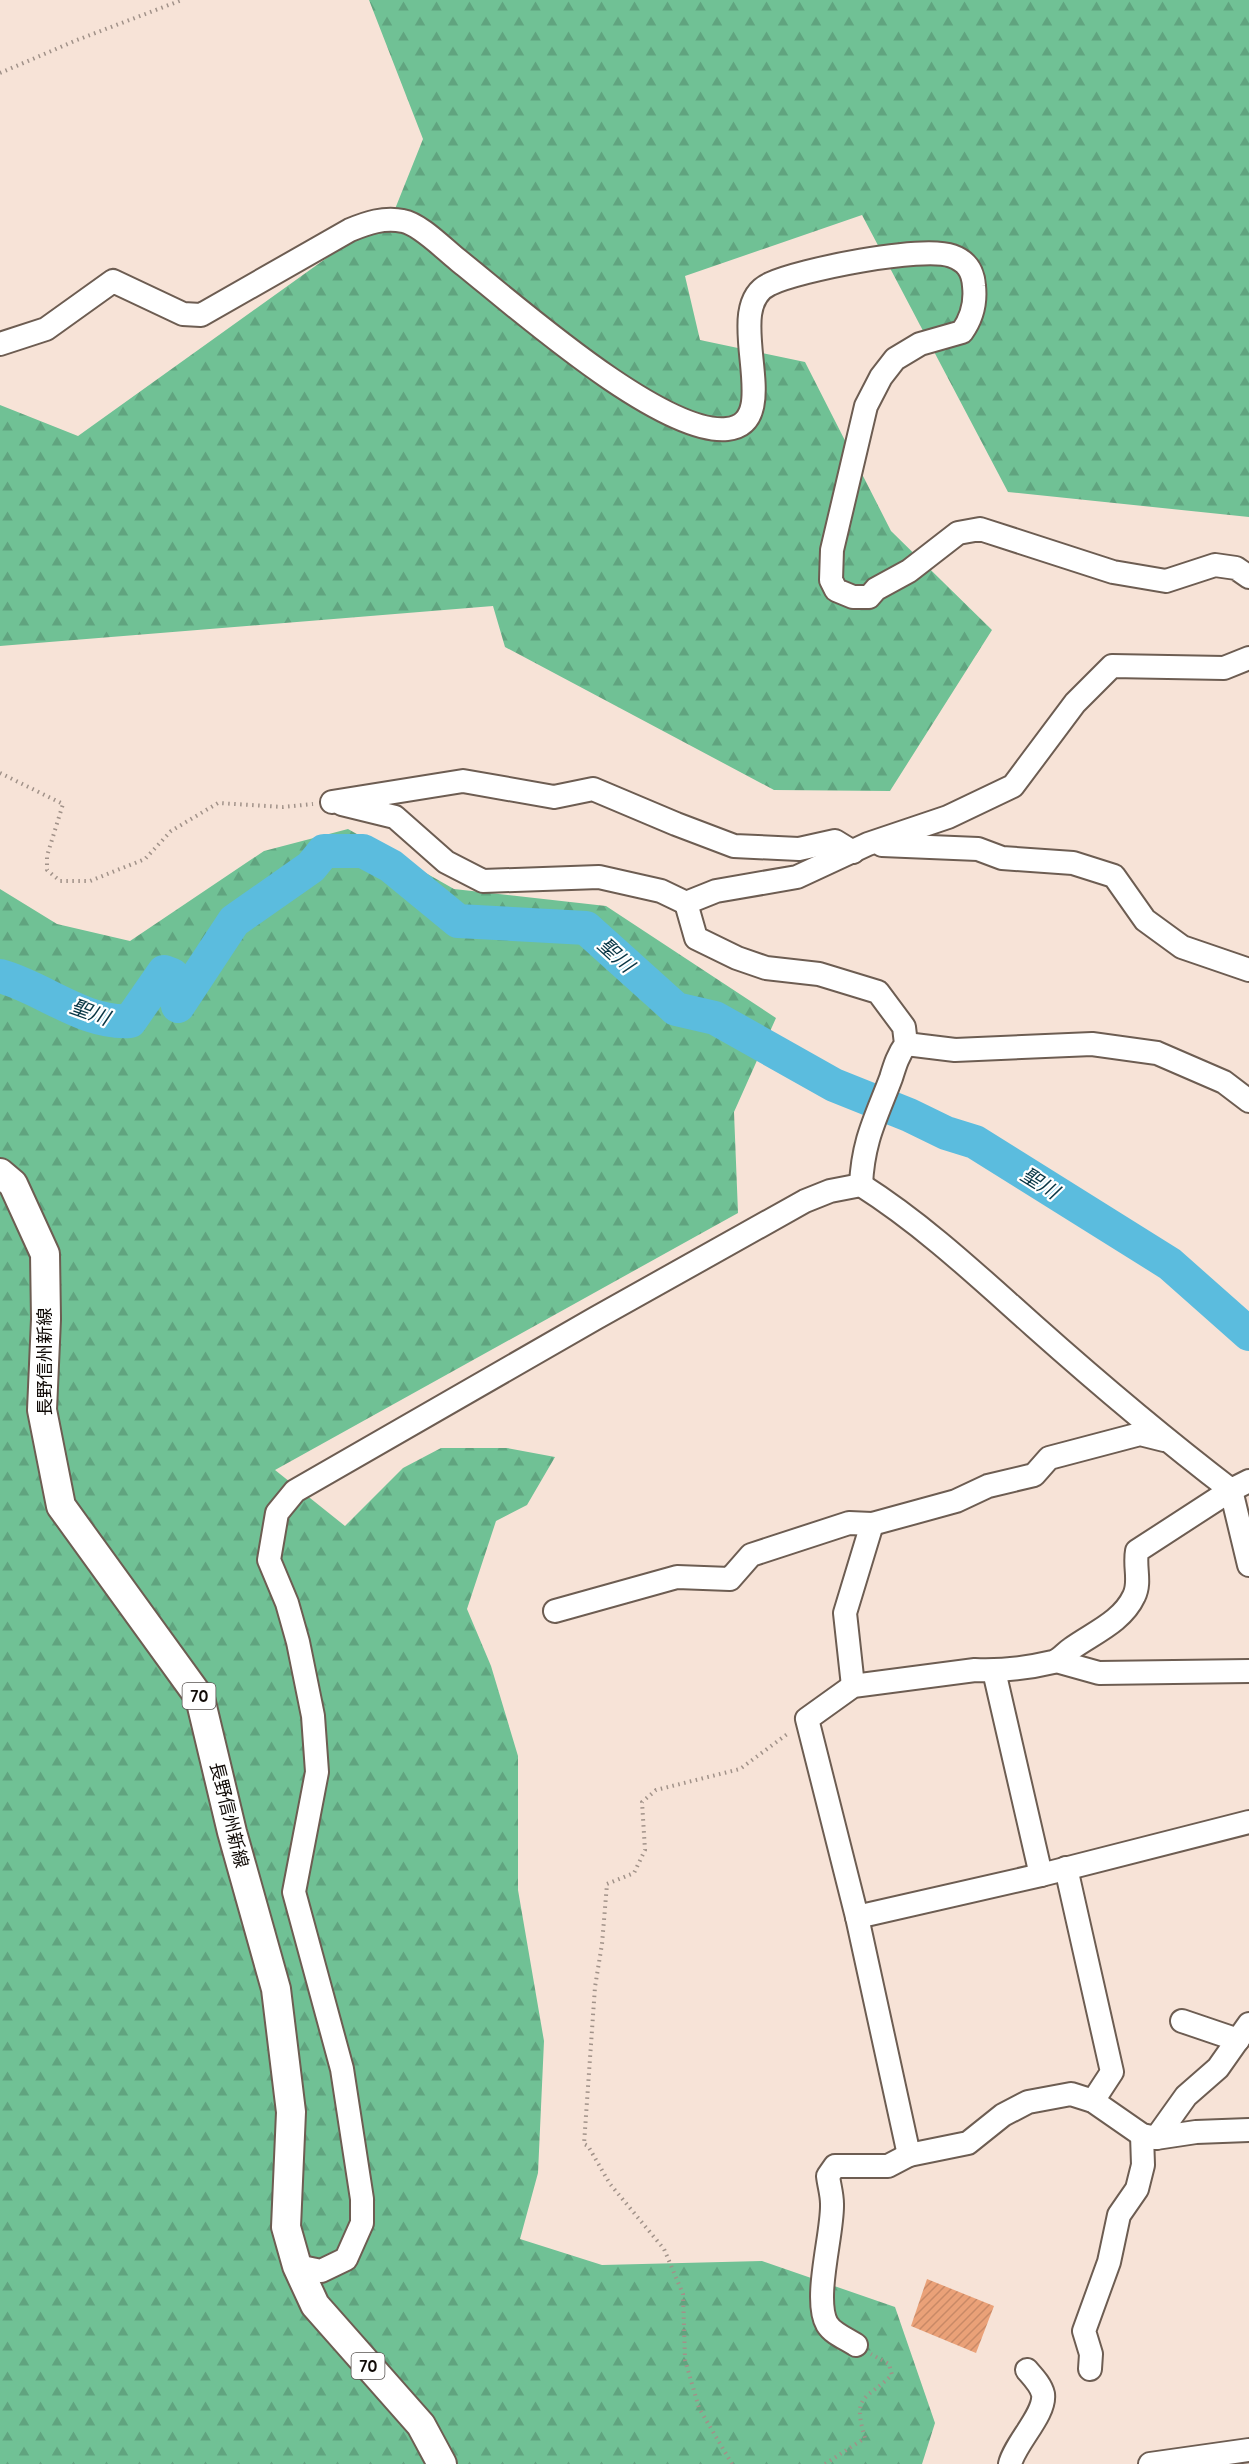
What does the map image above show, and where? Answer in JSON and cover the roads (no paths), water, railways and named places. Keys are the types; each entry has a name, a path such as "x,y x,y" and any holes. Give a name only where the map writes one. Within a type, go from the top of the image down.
{"main road":[{"name":"長野信州新線","path":"0,1173 14,1184 45,1254 46,1318 42,1410 61,1506 200,1698 232,1832 276,1989 291,2112 286,2227 297,2266 315,2305 421,2425 441,2464"}],"street":[{"path":"0,344 46,329 113,281 183,314 201,315 350,230 375,221 404,221 414,225 537,325 600,371 663,411 702,425 725,429 739,426 749,417 754,395 748,331 754,297 768,284 793,276 886,256 945,253 966,264 971,270 975,291 973,313 962,332 912,348 889,364 866,406 832,550 831,580 836,590 853,597 868,597 876,589 909,571 958,533 980,529 1113,572 1166,580 1215,565 1236,568 1249,577"},
{"path":"686,903 716,891 797,877 860,848 948,817 1013,786 1075,702 1112,666 1224,668 1249,658"},
{"path":"861,1185 862,1165 870,1128 898,1055 906,1044 904,1027 878,992 819,974 766,968 737,958 696,938 686,903 662,891 599,877 483,881 446,862 395,817 332,802 463,781 554,797 593,789 676,825 734,846 800,849 835,841 860,848 978,849 1002,858 1073,863 1114,876 1145,920 1182,947 1249,970"},
{"path":"906,1044 955,1050 1092,1044 1157,1053 1224,1082 1249,1101"},
{"path":"297,2266 321,2271 346,2259 362,2223 362,2199 342,2069 294,1892 317,1772 313,1716 298,1642 287,1603 269,1560 277,1513 295,1491 805,1201 830,1191 861,1185 893,1205 972,1271 1165,1440 1240,1485"},
{"path":"555,1611 677,1577 730,1579 751,1555 849,1523 872,1524 956,1501 988,1486 1034,1475 1049,1458 1140,1434 1165,1440"},
{"path":"1240,1485 1249,1565"},
{"path":"1056,1661 1116,1620 1130,1604 1138,1582 1134,1563 1137,1551 1240,1485"},
{"path":"853,1686 845,1613 872,1524"},
{"path":"909,2155 857,1917 807,1719 853,1686 975,1670 994,1671 1056,1661 1098,1673 1249,1671"},
{"path":"994,1671 1041,1875"},
{"path":"857,1917 1041,1875 1249,1822"},
{"path":"1066,1868 1112,2072 1093,2101"},
{"path":"1090,2369 1090,2354 1084,2331 1108,2262 1119,2216 1137,2189 1149,2136 1186,2096 1218,2068 1244,2032 1182,2021"},
{"path":"856,2345 833,2331 827,2324 823,2313 825,2256 832,2205 828,2176 835,2166 888,2166 909,2155 968,2144 1003,2115 1028,2102 1071,2094 1093,2101 1149,2136 1249,2130"},
{"path":"1010,2464 1042,2403 1041,2389 1027,2370"},
{"path":"1150,2464 1249,2450"}],"waterway":[{"name":"聖川","path":"0,976 96,1017 130,1021 164,972 172,975 178,1006 234,921 311,867 324,851 363,851 391,866 458,921 586,928 676,1009 715,1018 834,1085 909,1115 946,1133 975,1142 1170,1264 1249,1334"}]}
